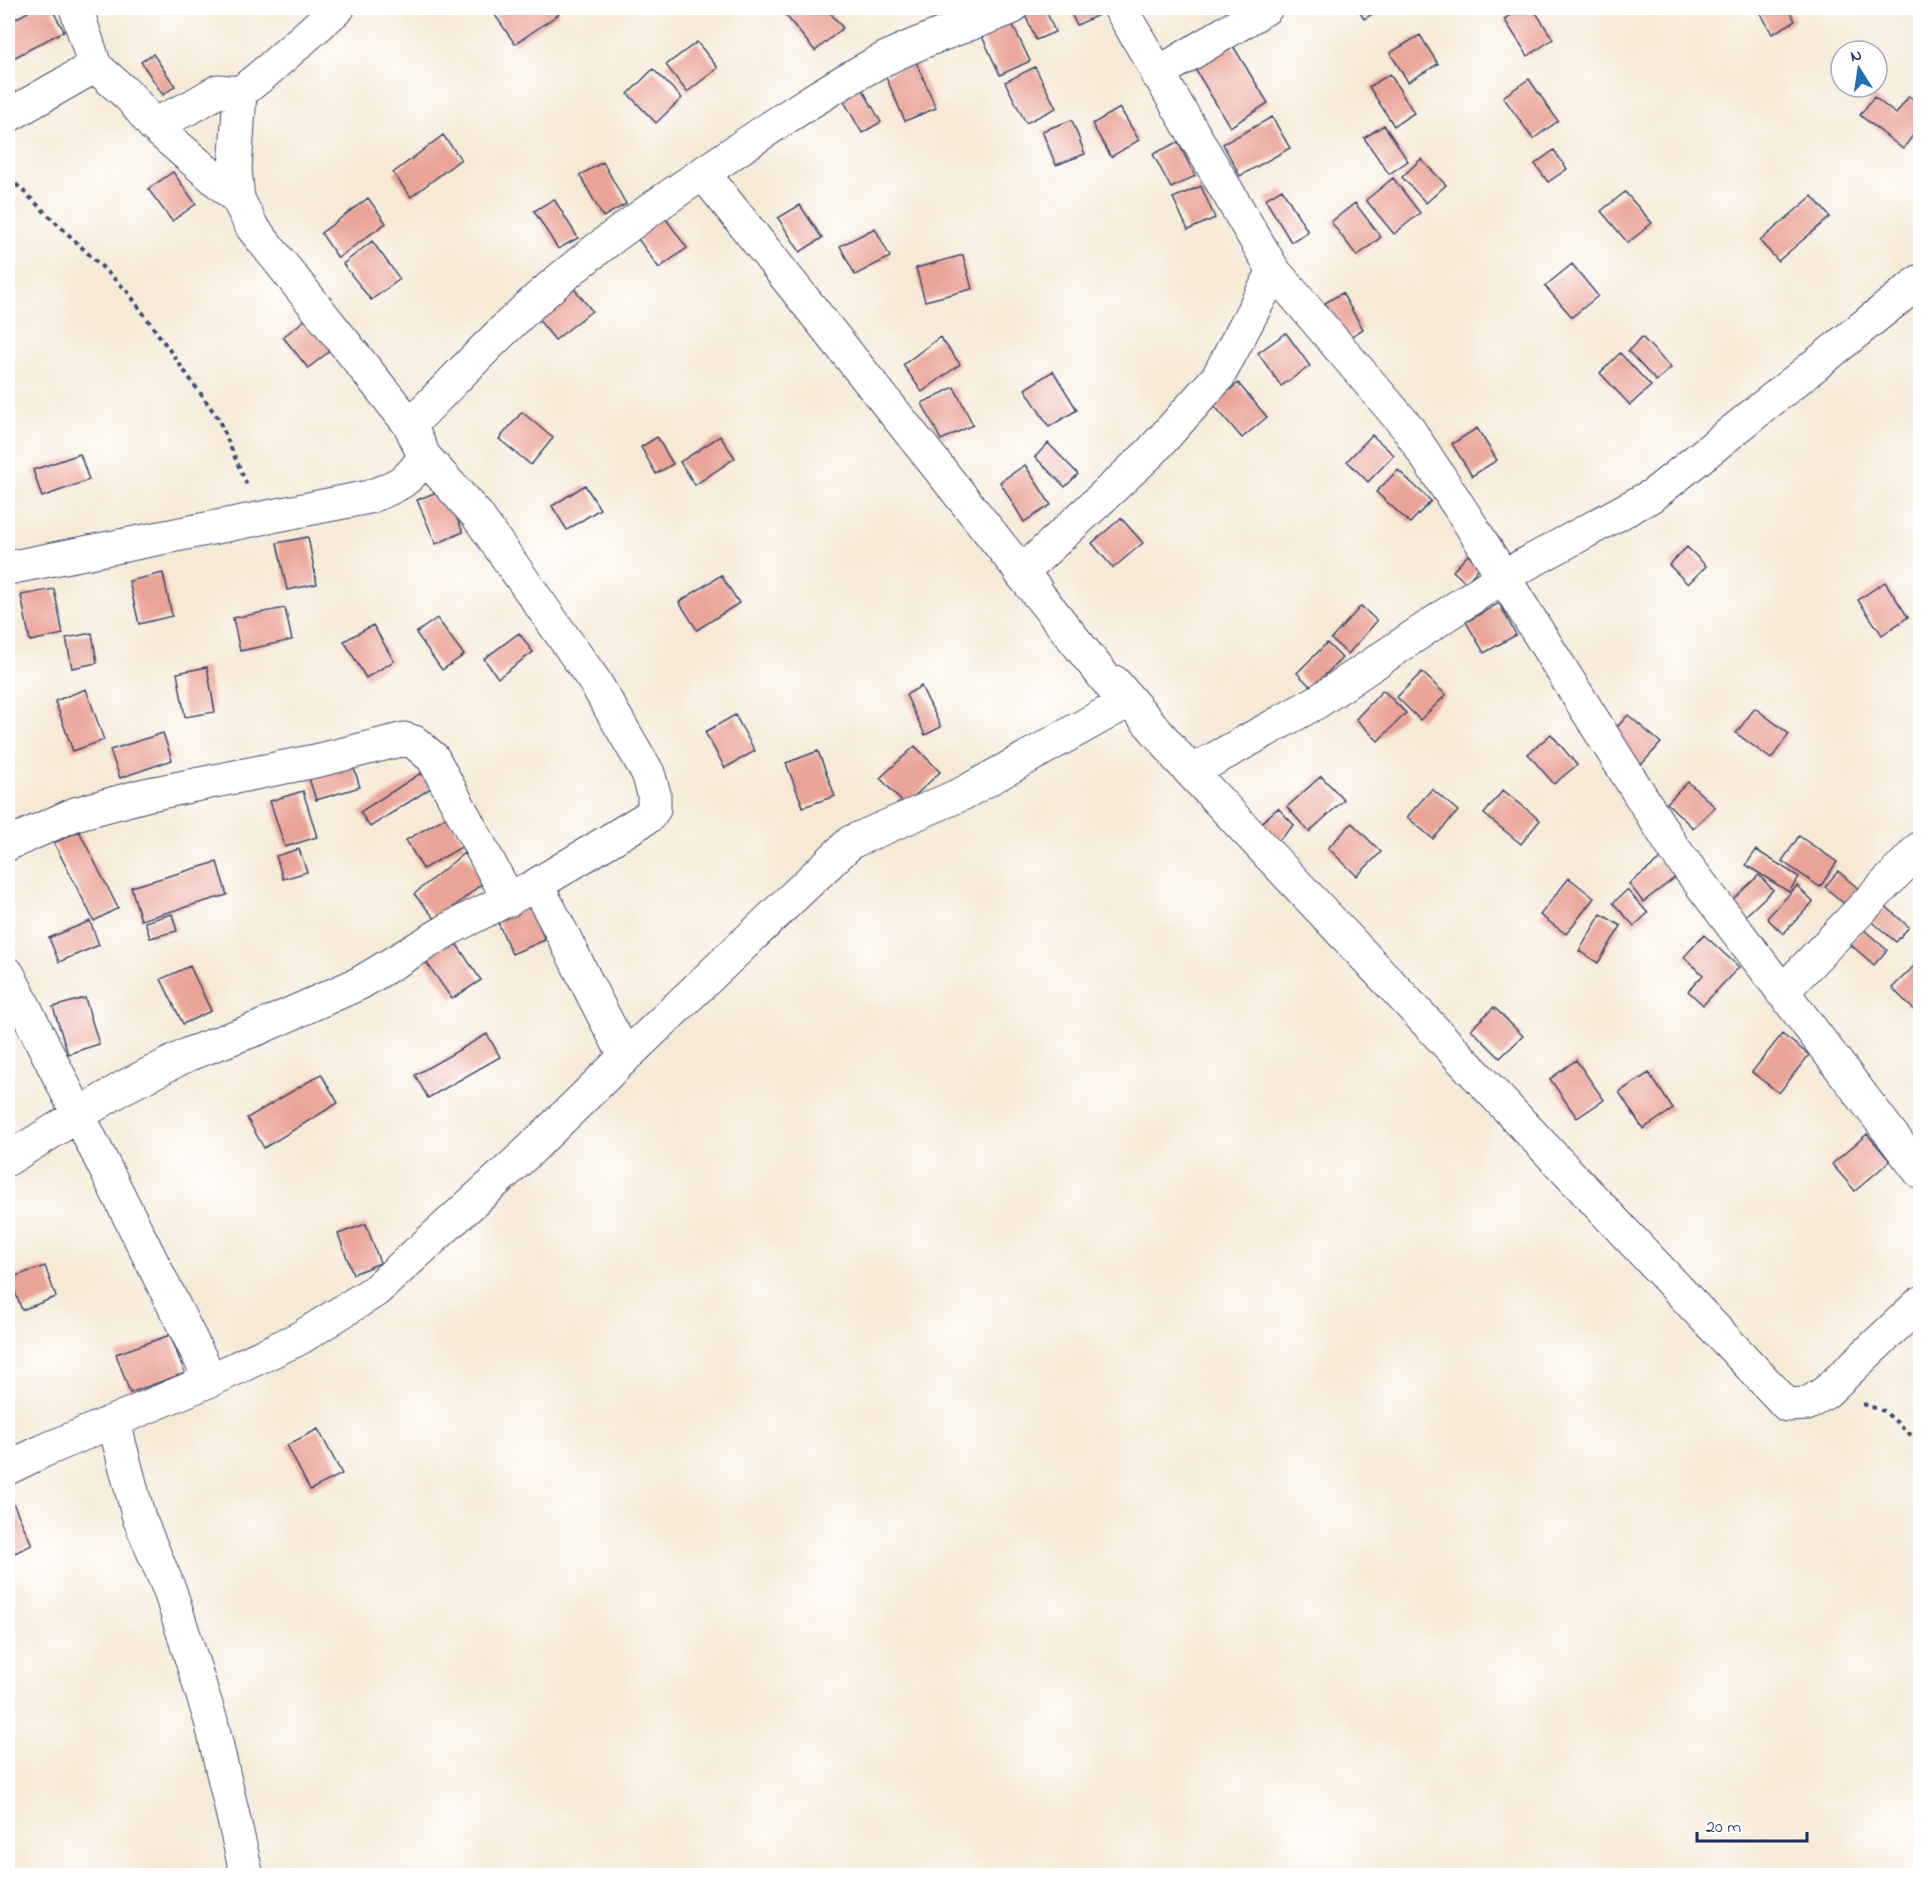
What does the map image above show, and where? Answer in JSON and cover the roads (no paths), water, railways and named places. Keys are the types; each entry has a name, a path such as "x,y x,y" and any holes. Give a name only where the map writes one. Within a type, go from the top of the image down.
{"street":[{"path":"76,8 95,66 130,97 153,125 238,199"},
{"path":"153,125 218,91 240,93 338,8"},
{"path":"410,425 507,327 558,280 633,222 703,173 759,135 874,64 923,42 1011,8"},
{"path":"1120,8 1274,271 1407,427 1674,849 1920,1172"},
{"path":"1157,74 1266,8"},
{"path":"8,116 95,66"},
{"path":"8,1159 124,1087 189,1054 259,1028 360,983 451,928 522,893 644,821 654,809 654,794 648,773 595,682 477,515 424,456 410,425 252,227 238,199 235,169 240,93"},
{"path":"703,173 1125,703 1787,1405 1807,1404 1826,1392 1920,1303"},
{"path":"1021,573 1151,452 1218,377 1274,271"},
{"path":"1191,772 1317,702 1502,577 1653,495 1920,281"},
{"path":"8,568 369,497 392,488 417,470 424,456"},
{"path":"1021,573 1191,772"},
{"path":"8,1468 211,1380 300,1338 375,1291 510,1170 851,842 962,794 1125,703"},
{"path":"8,843 75,814 115,803 229,777 320,760 405,739 414,742 434,758 522,893 551,911 599,1009 624,1053 624,1058"},
{"path":"1782,992 1920,848"},
{"path":"8,974 211,1380"},
{"path":"114,1423 139,1518 170,1591 211,1721 247,1875"}]}
